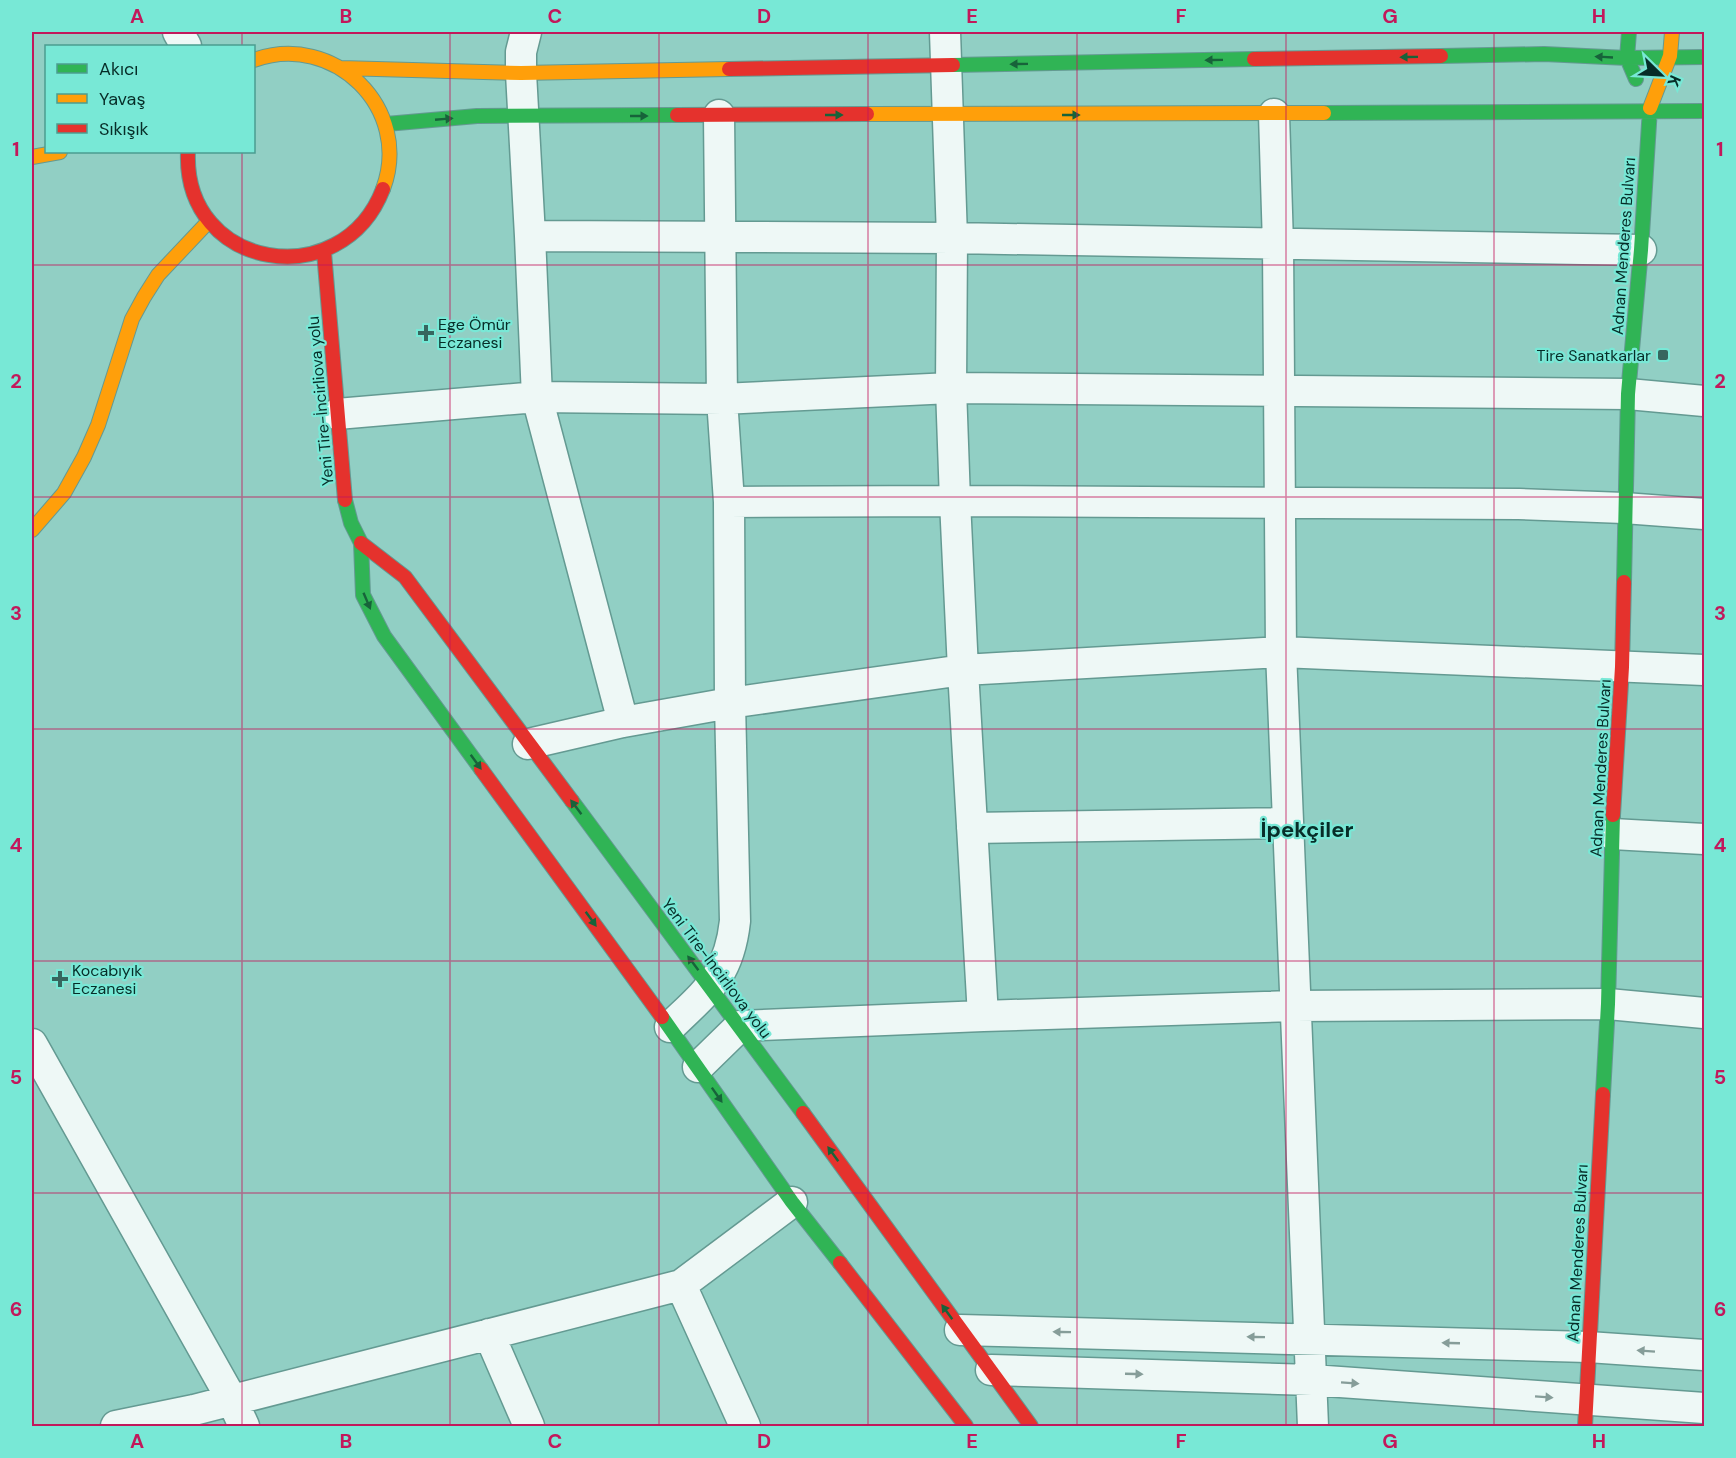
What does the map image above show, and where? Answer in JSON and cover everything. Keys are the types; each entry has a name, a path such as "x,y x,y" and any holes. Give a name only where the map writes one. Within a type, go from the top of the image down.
{"street":[{"path":"526,32 521,52 521,73 525,116 537,397 623,722"},
{"path":"945,32 952,238 951,388 955,501 983,1016"},
{"name":"Adnan Menderes Bulvarı","path":"1629,32 1627,58 1649,111"},
{"name":"Adnan Menderes Bulvarı","path":"1585,1413 1608,1004 1612,834 1622,667 1628,394 1641,250 1649,111 1670,56 1672,32"},
{"path":"188,153 186,169 197,203 209,221 235,244 263,256 298,258 324,252 354,234 371,215 387,183 390,160 386,124 368,91 341,68 323,59 288,48 255,60"},
{"path":"341,68 521,73 1544,54 1627,58 1704,57"},
{"path":"386,124 477,116 1704,111"},
{"path":"1274,114 1278,245 1281,652 1313,1426"},
{"path":"670,1027 711,987 727,961 733,941 735,921 730,703 729,502 722,399 719,115"},
{"path":"32,157 54,153"},
{"path":"32,530 64,493 84,457 98,425 132,319 144,297 158,275 209,221"},
{"path":"530,236 952,238 1641,250"},
{"name":"Yeni Tire-İncirliova yolu","path":"324,252 344,497 351,523 361,543 363,595 384,636 670,1027 792,1202 966,1426"},
{"path":"337,414 537,397 722,399 951,388 1628,394 1704,401"},
{"path":"729,502 1519,504 1704,514"},
{"name":"Yeni Tire-İncirliova yolu","path":"361,543 405,577 740,1026 1032,1426"},
{"path":"528,744 623,722 730,703 963,670 1281,652 1704,670"},
{"path":"972,828 1288,823"},
{"path":"1612,834 1704,839"},
{"path":"698,1067 740,1026 1294,1006 1608,1004 1704,1012"},
{"path":"32,1044 238,1413"},
{"path":"116,1426 238,1413 489,1334 681,1285 792,1202"},
{"path":"681,1285 745,1426"},
{"path":"960,1330 1588,1347 1704,1355"},
{"path":"489,1334 529,1426"},
{"path":"991,1370 1312,1380 1585,1413 1704,1408"}],"traffic: fast":[{"path":"1629,32 1627,58 1636,79"},
{"path":"1441,56 1544,54 1627,58 1704,57"},
{"path":"953,65 1254,59"},
{"path":"1624,582 1628,394 1641,250 1650,108"},
{"path":"1324,113 1704,111"},
{"path":"386,124 477,116 677,115"},
{"path":"345,500 351,523 361,543 363,595 384,636 481,769"},
{"path":"572,801 803,1113"},
{"path":"1603,1094 1613,815"},
{"path":"662,1017 792,1202 840,1263"}],"traffic: slow":[{"path":"1650,108 1670,56 1672,32"},
{"path":"255,60 284,54 312,57 338,67 360,84 376,105 387,131 389,159 383,189"},
{"path":"341,68 521,73 729,69"},
{"path":"867,114 1324,113"},
{"path":"32,157 54,153"},
{"path":"32,530 64,493 84,457 98,425 132,319 144,297 158,275 209,221"}],"traffic: jam":[{"path":"1254,59 1441,56"},
{"path":"729,69 953,65"},
{"path":"677,115 867,114"},
{"path":"188,153 193,192 211,223 237,244 268,255 302,255 335,245 363,223 383,189"},
{"path":"324,252 345,500"},
{"path":"361,543 405,577 572,801"},
{"path":"1613,815 1622,667 1624,582"},
{"path":"481,769 662,1017"},
{"path":"1585,1426 1603,1094"},
{"path":"803,1113 1031,1426"},
{"path":"840,1263 966,1426"}],"place":[{"name":"Ege Ömür Eczanesi","path":"426,333"},
{"name":"Tire Sanatkarlar","path":"1663,355"},
{"name":"Kocabıyık Eczanesi","path":"60,979"}],"district":[{"name":"İpekçiler","path":"1307,829"}]}
